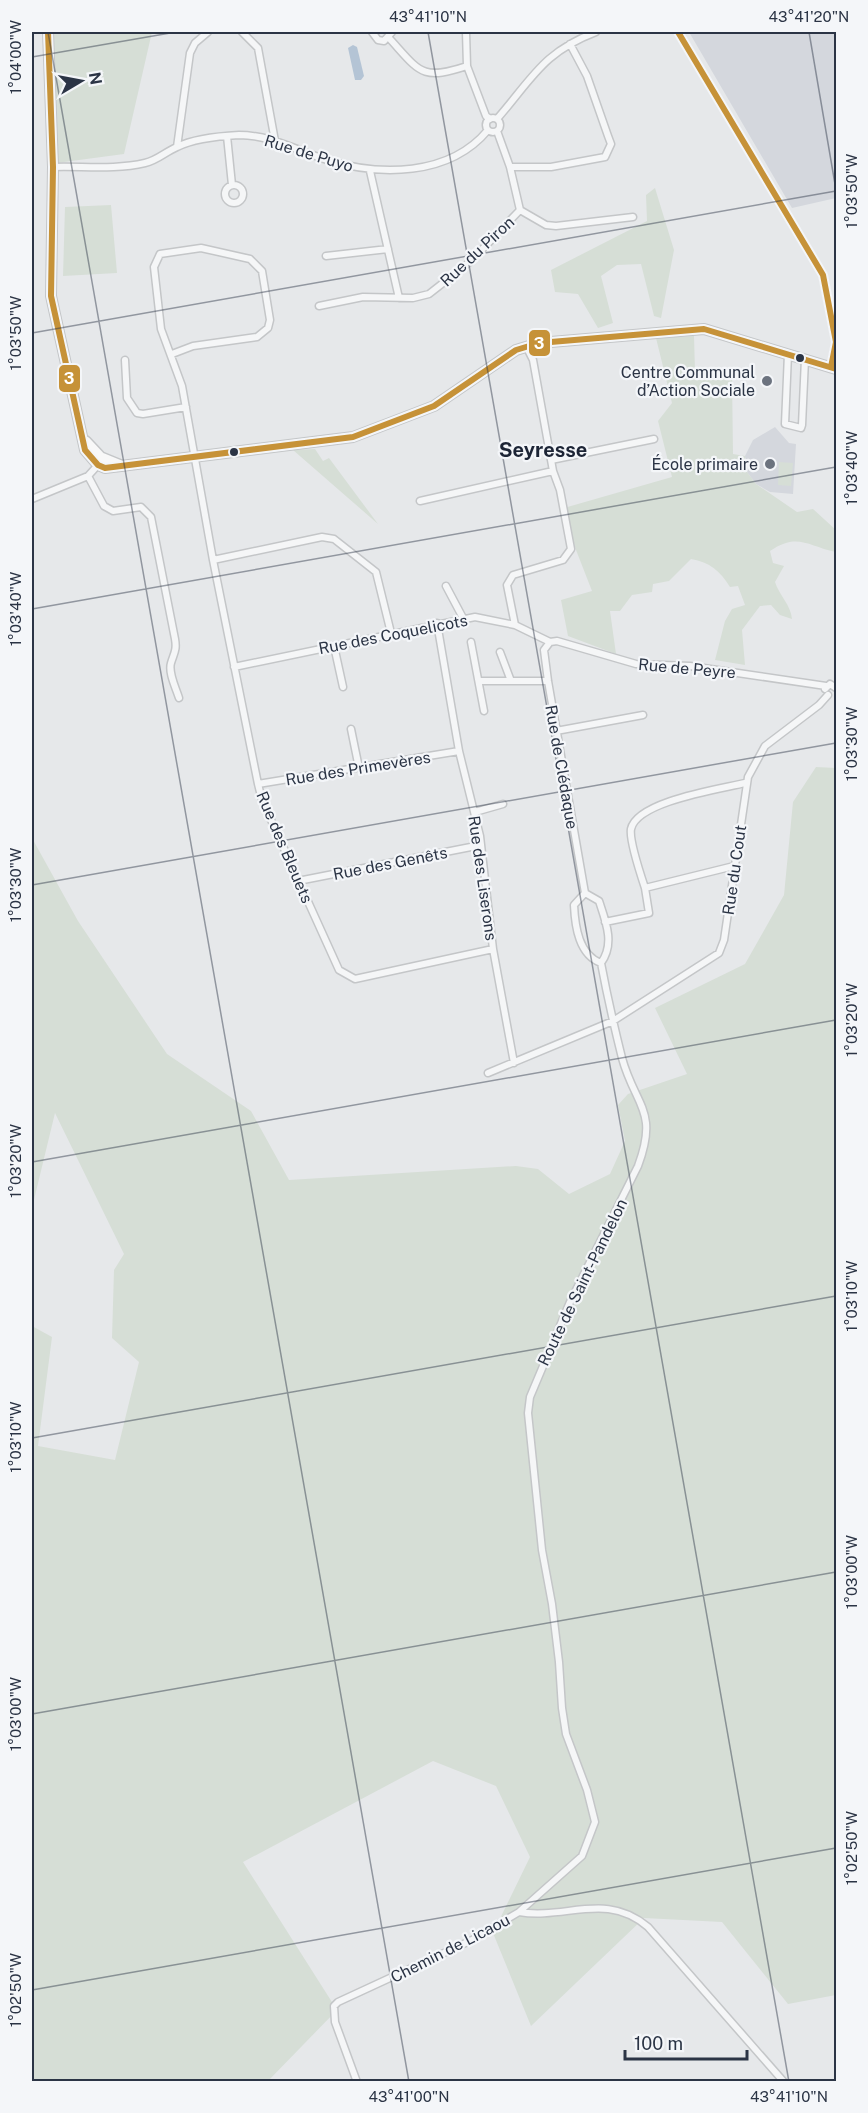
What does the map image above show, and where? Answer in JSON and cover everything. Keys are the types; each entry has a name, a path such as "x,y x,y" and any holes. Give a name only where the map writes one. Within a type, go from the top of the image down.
{"street":[{"path":"48,32 53,167 51,296 82,436 99,461 123,466 320,443 369,432 434,406 456,394 502,359 526,346 649,331 704,329 834,368 836,342 823,275 678,32"},
{"path":"177,147 190,53 195,43 208,32"},
{"path":"242,32 258,48 275,141"},
{"path":"372,32 378,40 391,35 417,69 428,74 445,74 467,66"},
{"path":"466,32 467,66 486,116 501,125 497,131"},
{"path":"497,131 488,130 487,122 493,119 532,73 552,55 596,32"},
{"path":"510,167 550,167 599,160 609,151 611,144 587,76 570,44"},
{"name":"Rue de Puyo","path":"53,167 136,165 160,158 177,147 242,135 275,141 325,160 370,171 402,171 438,163 466,149 488,130"},
{"path":"497,131 510,167 520,210"},
{"path":"228,136 232,185"},
{"path":"370,171 399,298"},
{"name":"Rue du Piron","path":"319,306 363,297 413,298 429,294 445,284 520,210 546,225 556,226 633,217"},
{"name":"Rue des Bleuets","path":"172,354 193,346 264,333 270,320 262,271 257,263 250,259 201,248 168,252 155,260 161,330 172,354 186,407 213,560 262,800 339,970 350,979 493,949"},
{"path":"326,256 388,249"},
{"path":"515,625 507,585 513,575 563,560 572,549 561,506 561,490 553,471 533,360 526,346"},
{"path":"788,354 785,424 791,427 801,428 802,424 805,359"},
{"path":"124,360 127,398 136,412 143,414 186,407"},
{"path":"551,460 654,440"},
{"path":"32,499 88,476 99,461"},
{"path":"420,501 553,471"},
{"path":"88,476 104,506 112,511 141,507 151,517 177,651 171,663 171,671 179,698"},
{"path":"213,560 322,537 334,539 376,572 391,633"},
{"path":"446,586 463,618"},
{"name":"Rue des Coquelicots","path":"234,666 475,617 515,625 550,642"},
{"name":"Rue des Liserons","path":"437,623 459,751 481,845 493,949 513,1063"},
{"name":"Rue de Peyre","path":"550,642 557,641 636,664 690,666 826,686 831,684 837,690 828,695"},
{"path":"471,642 484,711"},
{"name":"Rue de Clédaque","path":"550,642 544,650 548,681 585,893"},
{"path":"334,646 343,687"},
{"path":"500,652 511,681"},
{"path":"479,681 548,681"},
{"path":"826,686 828,695"},
{"name":"Rue du Cout","path":"488,1073 613,1021 719,953 724,940 745,783 765,746 819,705 828,695"},
{"path":"556,731 643,715"},
{"path":"351,729 359,768"},
{"name":"Rue des Primevères","path":"258,784 459,751"},
{"path":"605,922 649,913 632,834 634,824 655,805 745,783"},
{"path":"474,812 503,804"},
{"name":"Rue des Genêts","path":"298,881 481,845"},
{"path":"645,888 734,866"},
{"name":"Rue de Clédaque","path":"585,893 599,901 605,922 609,949 600,963 613,1021"},
{"name":"Rue de Clédaque","path":"585,893 574,905 577,922 584,952 589,958 600,963"},
{"name":"Route de Saint-Pandelon","path":"519,1912 582,1856 595,1822 587,1790 566,1734 552,1604 542,1550 528,1413 530,1397 570,1302 638,1166 646,1139 646,1112 623,1061 613,1021"},
{"name":"Chemin de Licaou","path":"357,2082 334,2022 334,2006 472,1940 519,1912 537,1915 596,1907 625,1912 636,1917 666,1946 783,2082"}],"shaded area":[{"path":"44,32 152,32 124,154 49,164"},
{"path":"689,32 836,32 836,198 792,208"},
{"path":"655,188 674,250 661,318 654,316 641,264 617,265 601,276 613,323 598,328 578,294 555,292 551,270 647,221 646,195"},
{"path":"111,205 117,273 63,276 65,207"},
{"path":"694,336 695,372 732,377 733,454 745,456 747,472 756,484 797,512 813,509 836,530 836,552 795,541 779,545 770,551 773,563 784,566 775,582 792,619 780,615 771,605 760,606 742,630 745,665 715,660 725,621 732,609 745,605 738,586 730,587 718,572 704,562 691,559 669,581 653,584 652,592 632,595 620,611 610,611 616,654 568,636 561,600 592,591 576,550 564,508 672,477 658,421 672,403 656,338"},
{"name":"École primaire","path":"775,427 789,443 796,444 793,494 770,492 756,484 747,472 745,456 753,440"},
{"path":"315,449 323,461 329,458 378,524 293,450"},
{"path":"779,462 793,463 791,486 778,485"},
{"path":"816,767 836,768 836,1995 788,2004 722,1922 644,1918 531,2026 493,1933 530,1857 496,1786 433,1761 243,1862 337,2010 268,2081 32,2081 32,1326 52,1337 38,1446 115,1460 139,1362 112,1338 114,1270 124,1254 55,1113 32,1208 32,838 78,921 167,1054 251,1111 289,1180 516,1166 538,1169 569,1194 610,1174 625,1141 618,1105 628,1094 687,1074 655,1008 745,964 784,895 793,802"}],"water":[{"path":"353,45 357,47 364,76 361,80 355,80 348,48"}],"transit line":[{"name":"3","path":"48,32 53,167 51,296 85,450 98,465 105,468 353,437 434,406 516,350 539,343 704,329 836,369"},
{"name":"3","path":"678,32 823,275 836,342 831,367"}],"place":[{"name":"Centre Communal d’Action Sociale","path":"767,381"},
{"name":"École primaire","path":"770,464"}],"district":[{"name":"Seyresse","path":"543,450"}]}
